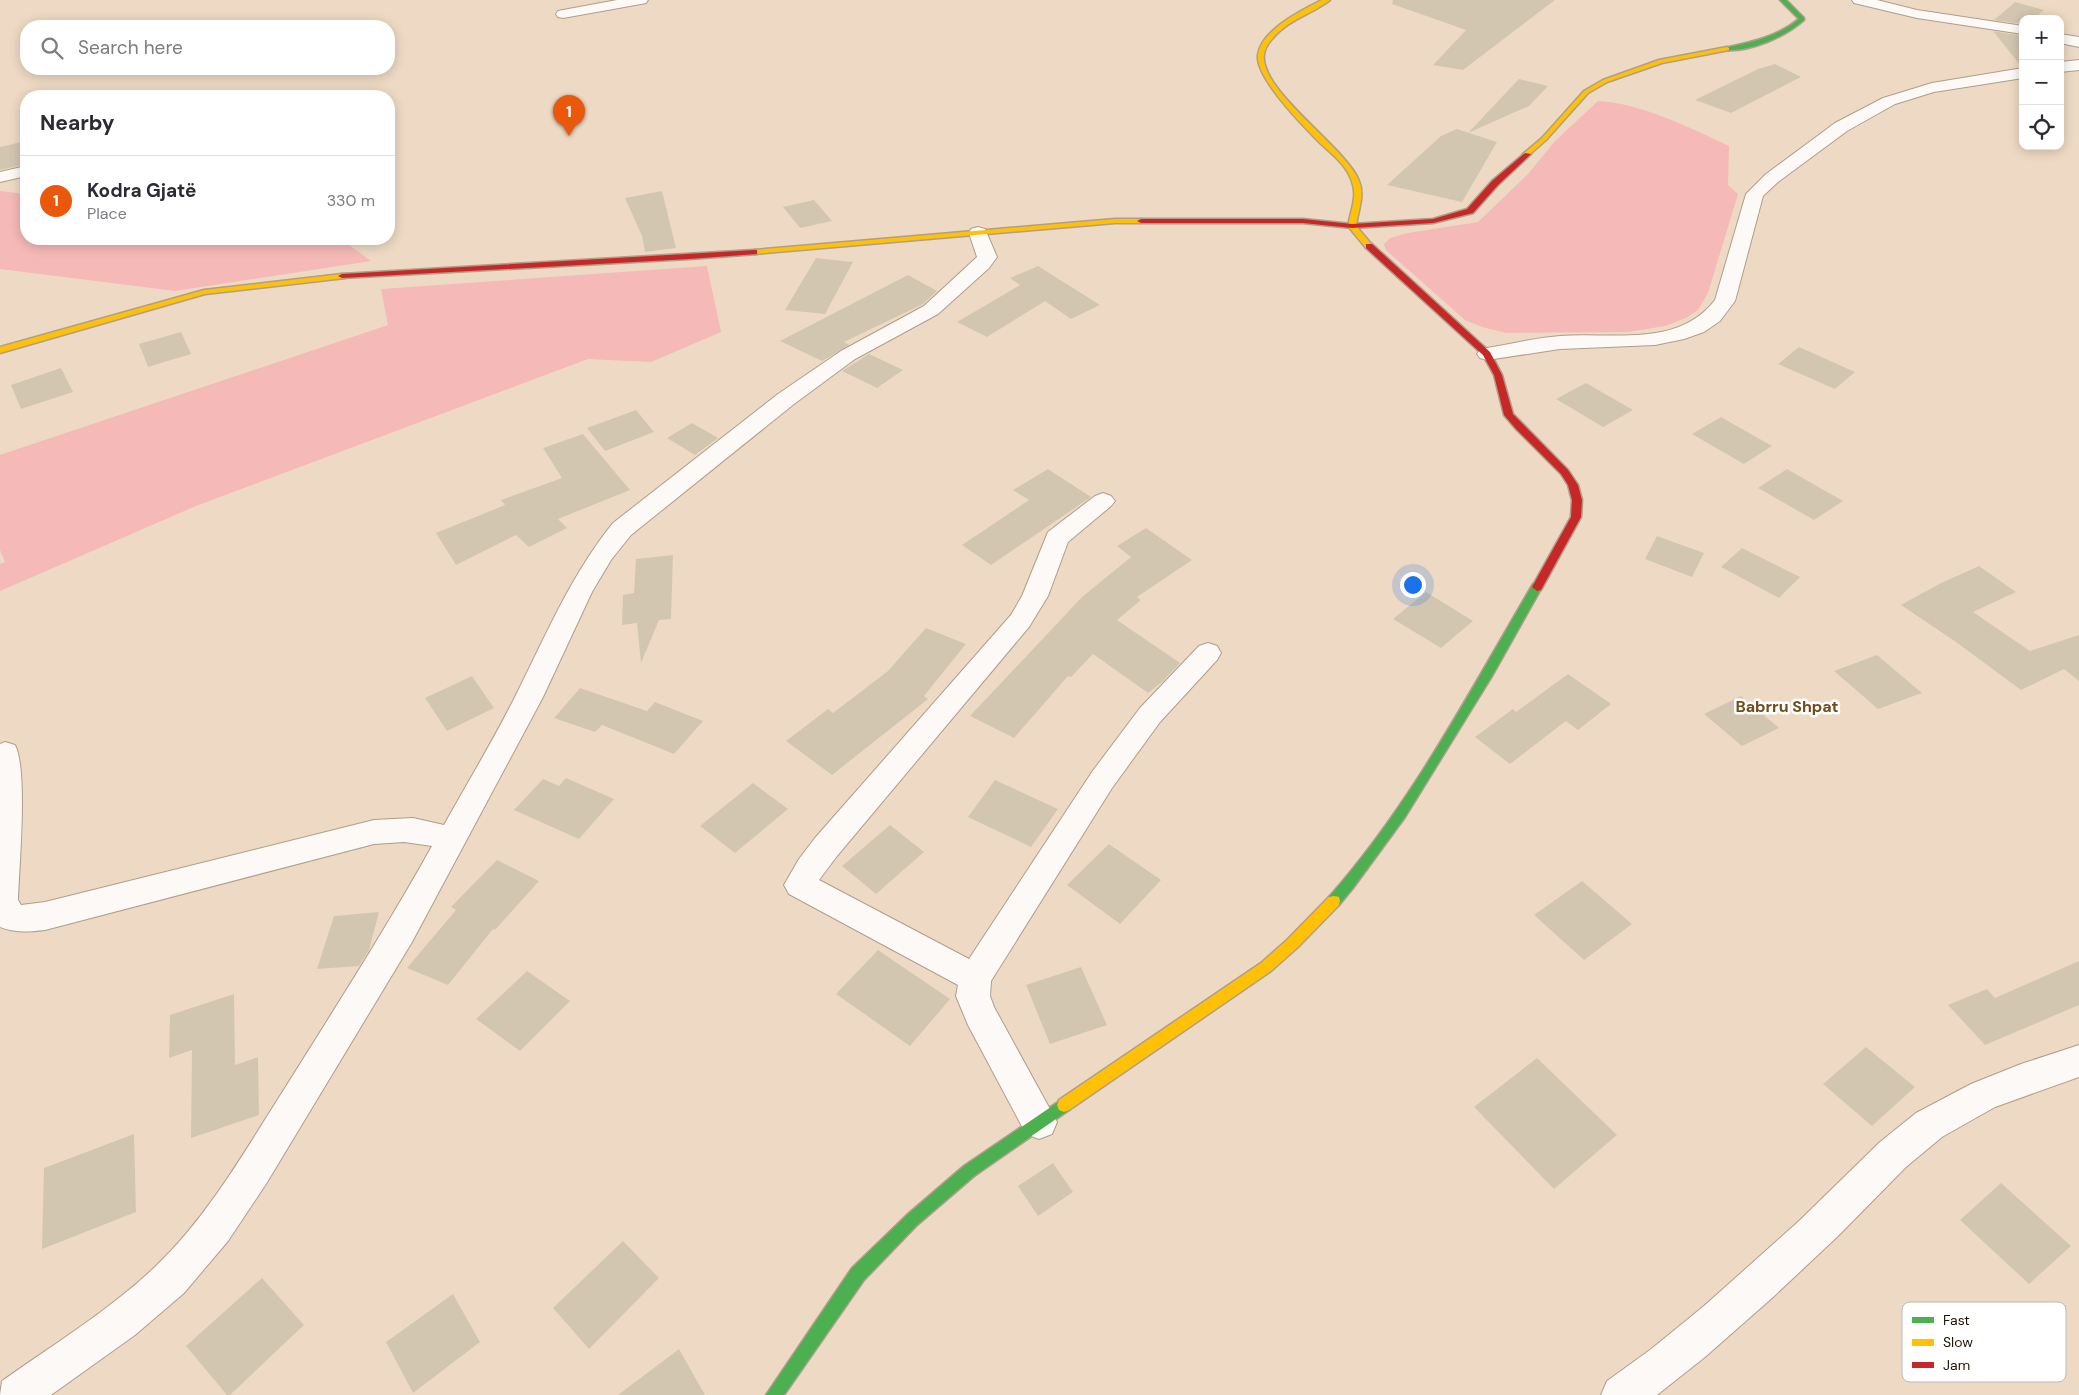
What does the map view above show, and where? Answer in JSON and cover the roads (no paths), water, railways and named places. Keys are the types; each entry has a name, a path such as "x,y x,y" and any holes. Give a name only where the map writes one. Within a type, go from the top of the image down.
{"street":[{"path":"563,14 642,0"},
{"path":"774,1395 858,1274 912,1220 968,1171 1266,967 1296,943 1326,912 1380,843 1490,673 1576,517 1578,495 1571,480 1508,414 1496,367 1487,354 1374,252 1352,226 1352,215 1358,196 1352,174 1340,158 1313,132 1290,105 1261,65 1260,57 1264,47 1282,27 1327,0"},
{"path":"0,350 170,300 204,292 330,277 689,257 1115,220 1302,221 1352,226 1402,224 1449,218 1470,211 1495,183 1544,139 1592,88 1604,81 1670,59 1751,45 1789,30 1802,19 1783,0"},
{"path":"1859,0 1897,10 2019,29"},
{"path":"1897,10 1916,0"},
{"path":"2064,39 2079,42"},
{"path":"2064,67 2079,65"},
{"path":"1487,354 1569,342 1642,341 1681,333 1712,319 1720,311 1725,301 1755,194 1772,178 1841,127 1889,101 1932,88 2019,74"},
{"path":"0,177 20,172"},
{"path":"16,1395 121,1321 170,1279 215,1228 396,940 529,697 579,592 601,554 622,529 786,399 848,355 931,310 982,264 987,257 978,233"},
{"path":"975,978 800,885 826,847 1020,621 1035,596 1057,538 1103,501"},
{"path":"1039,1122 980,1014 973,996 975,978 1102,780 1150,715 1208,653"},
{"path":"5,753 7,787 2,900 7,916 21,919 45,916 374,832 422,830 451,839"},
{"path":"1643,1389 1777,1266 1896,1152 1929,1125 1972,1100 2012,1083 2079,1062"}],"place":[{"name":"Kodra Gjatë","path":"569,136"}],"district":[{"name":"Babrru Shpat","path":"1787,706"}]}
